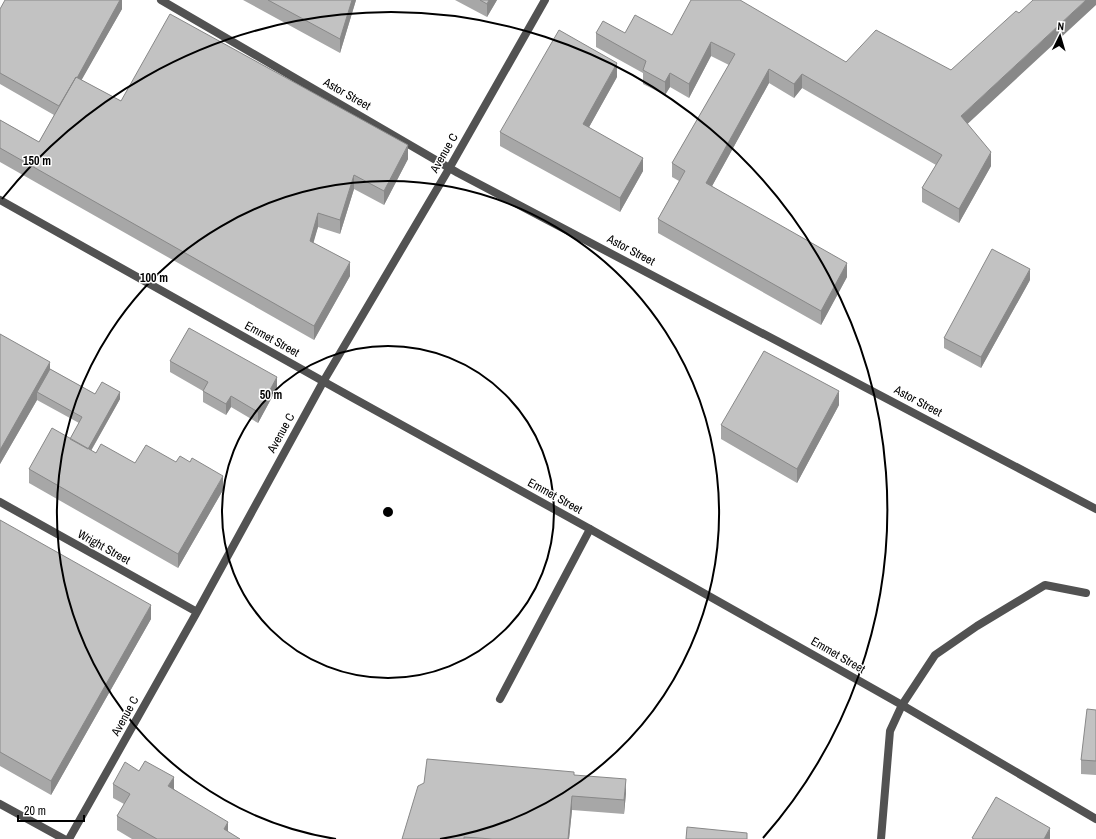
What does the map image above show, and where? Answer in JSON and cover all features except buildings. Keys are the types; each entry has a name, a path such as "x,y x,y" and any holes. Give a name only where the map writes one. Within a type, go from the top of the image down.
{"street":[{"name":"Astor Street","path":"162,0 450,168 1096,509"},
{"name":"Avenue C","path":"69,839 197,612 323,382 450,168 545,0"},
{"name":"Emmet Street","path":"0,200 902,705 1096,819"},
{"name":"Wright Street","path":"0,502 197,612"},
{"path":"500,699 590,529"},
{"path":"881,839 890,731 902,705 935,655 984,622 1045,585 1086,593"},
{"path":"0,804 64,839"}]}
